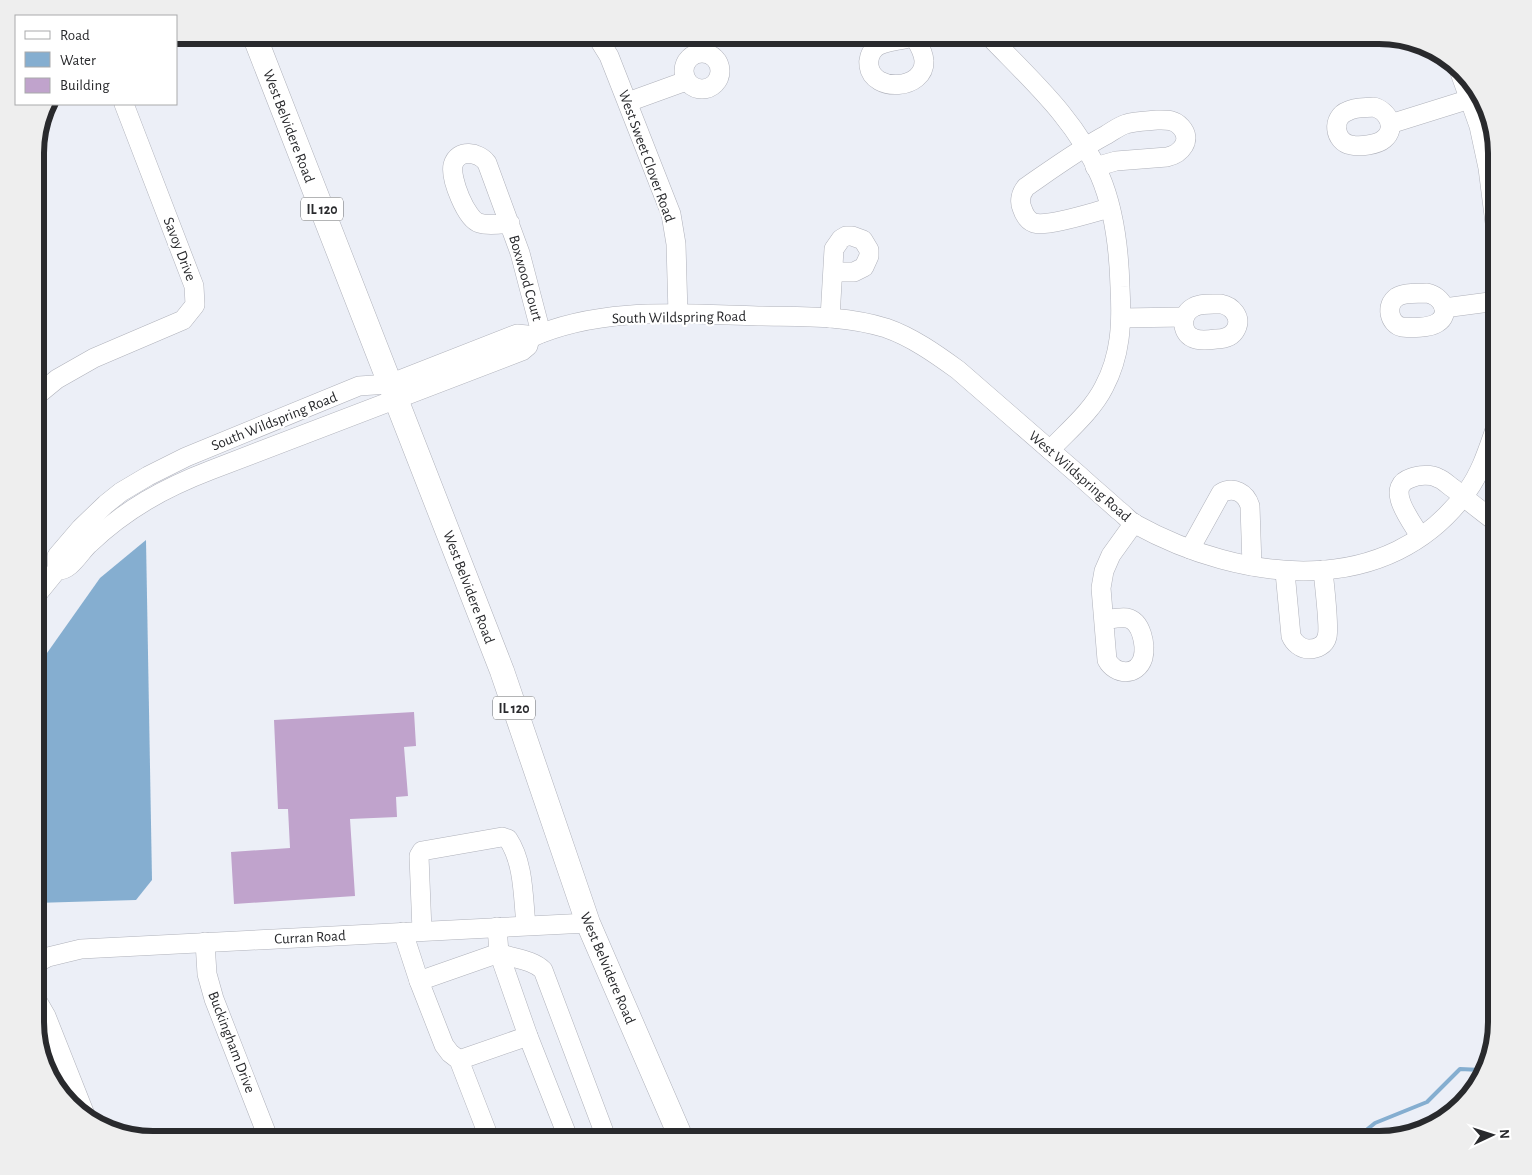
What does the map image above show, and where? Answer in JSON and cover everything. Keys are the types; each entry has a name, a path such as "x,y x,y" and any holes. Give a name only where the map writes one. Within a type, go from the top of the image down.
{"main road":[{"name":"West Belvidere Road","path":"257,44 502,671 588,923 678,1131"}],"street":[{"name":"West Sweet Clover Road","path":"602,44 609,56 628,102 671,214 676,244 678,314"},
{"path":"996,44 1067,120 1096,167 1114,222 1120,263 1121,318 1119,344 1114,364 1104,388 1093,404 1050,450"},
{"path":"628,102 686,80"},
{"path":"1464,84 1479,126 1488,168"},
{"path":"1390,124 1470,99"},
{"name":"Savoy Drive","path":"44,386 94,358 184,320 195,305 194,286 124,105"},
{"path":"1096,167 1116,161 1174,155 1184,146 1186,140 1184,131 1179,124 1172,120 1126,124 1084,147 1026,187 1021,194 1020,204 1023,211 1030,220 1040,223 1053,222 1110,208"},
{"name":"Boxwood Court","path":"510,223 528,279 536,335"},
{"path":"830,318 833,272"},
{"path":"1444,308 1488,302"},
{"name":"South Wildspring Road","path":"44,582 57,570 60,571 66,568 88,545 133,508 161,491 392,392 517,334 536,335 558,326 622,315 678,314 830,318"},
{"path":"1121,318 1184,317"},
{"name":"West Wildspring Road","path":"830,318 847,318 888,329 927,348 958,370 1134,524 1190,549 1252,566 1285,572 1348,568 1375,561 1398,551 1445,517 1463,497 1480,470 1488,448"},
{"name":"South Wildspring Road","path":"57,570 57,556 92,516 121,492 136,483 182,459 359,386 392,392"},
{"path":"182,459 190,478"},
{"path":"1420,536 1400,502 1399,491 1404,482 1409,478 1418,476 1437,477 1488,516"},
{"path":"1190,549 1221,493 1227,490 1236,490 1246,497 1250,506 1252,566"},
{"path":"1104,620 1101,588 1104,571 1111,555 1134,524"},
{"path":"1285,572 1291,636 1300,647 1309,649 1322,645 1328,635 1323,570"},
{"path":"422,931 419,856 422,851 502,838 508,839 512,845 520,870 526,926"},
{"name":"Curran Road","path":"44,959 81,949 588,923"},
{"path":"497,927 499,953 565,1131"},
{"path":"403,932 419,981 444,1045 459,1060 487,1131"},
{"name":"Buckingham Drive","path":"205,942 208,974 214,999 266,1131"},
{"path":"419,981 499,953 536,964 543,970 604,1131"},
{"path":"44,1013 81,1104"},
{"path":"459,1060 528,1036"}],"water":[{"path":"146,540 152,880 136,900 44,903 44,657 100,578"}],"building":[{"path":"414,712 416,746 404,747 408,796 396,797 397,817 350,819 355,896 234,904 231,852 290,848 288,809 278,809 274,720"}],"waterway":[{"path":"1365,1131 1375,1123 1427,1102 1460,1069 1477,1070"}]}
